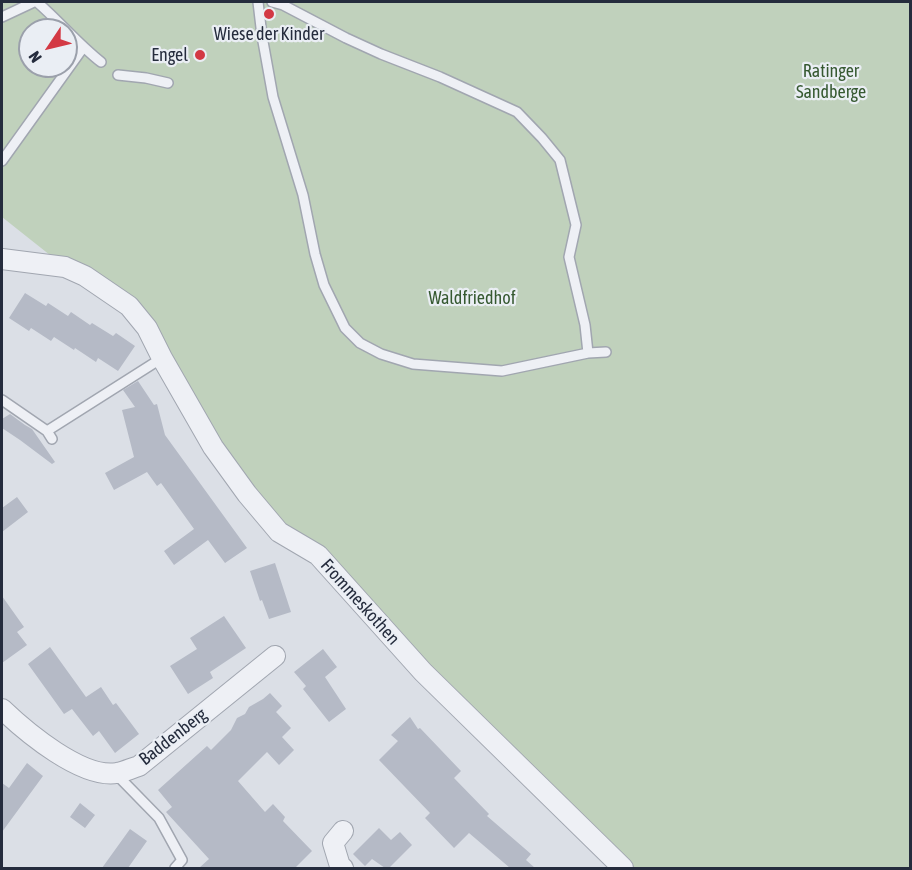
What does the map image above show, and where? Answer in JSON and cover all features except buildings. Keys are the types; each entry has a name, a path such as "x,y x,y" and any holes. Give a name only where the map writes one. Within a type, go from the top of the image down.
{"street":[{"name":"Frommeskothen","path":"2,259 65,267 85,276 129,306 147,328 213,447 247,494 279,532 318,555 423,672 623,868"},
{"name":"Baddenberg","path":"2,711 67,759 92,771 116,773 139,766 275,656"},
{"path":"340,868 333,843 343,831"}],"lane":[{"path":"2,18 36,2 58,21 83,48 101,62"},
{"path":"258,2 273,97 303,195 324,285 345,328 360,344 412,364 502,371 588,352 606,352"},
{"path":"272,2 283,5 345,38 517,112 542,138 560,160 576,225 569,257 585,326 588,352"},
{"path":"2,161 83,48"},
{"path":"118,75 168,82"},
{"path":"2,400 49,435 162,358"},
{"path":"116,773 159,818 183,860 175,868"}],"green space":[{"name":"Waldfriedhof","path":"2,2 910,2 910,868 623,868 318,555 279,532 147,328 2,217"}],"place":[{"name":"Wiese der Kinder","path":"269,14"},
{"name":"Engel","path":"200,55"}],"park label":[{"name":"Ratinger Sandberge","path":"831,82"}]}
